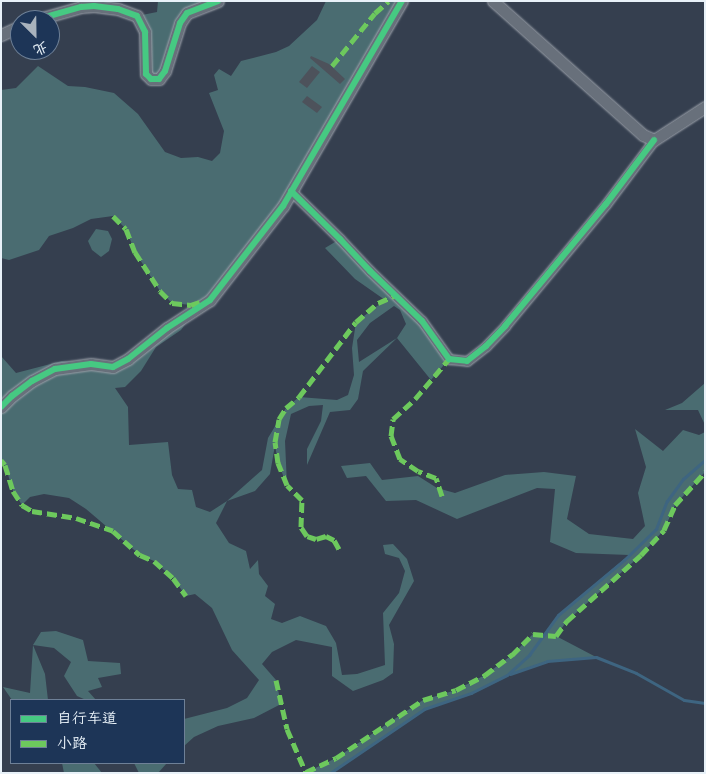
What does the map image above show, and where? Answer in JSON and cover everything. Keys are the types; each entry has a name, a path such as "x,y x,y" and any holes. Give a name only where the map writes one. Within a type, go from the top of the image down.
{"street":[{"path":"60,13 81,7 94,6 118,9 137,16 145,32 146,74 151,79 159,79 165,71 180,23 187,13 218,1"},
{"path":"1,407 25,386 55,369 91,364 113,367 128,360 167,328 210,300 267,229 292,191 402,1"},
{"path":"493,1 643,136 654,140"},
{"path":"292,191 370,272 422,321 449,358 467,362 505,326 606,204 654,140 705,108"}],"green space":[{"path":"158,1 218,1 187,13 165,71 151,79 146,42 137,16 157,12"},
{"path":"326,1 402,1 283,206 210,300 191,305 172,303 160,291 135,252 126,229 113,216 91,219 73,228 49,236 39,250 9,260 1,258 1,90 16,88 38,66 68,86 85,87 114,93 138,114 165,152 181,158 198,157 212,161 220,153 224,131 209,93 218,90 214,75 219,69 231,76 241,61 276,52 289,46 317,20"},
{"path":"96,229 108,231 112,239 109,251 101,257 92,250 88,241"},
{"path":"340,239 399,299 449,359 431,380 397,338 363,371 358,399 350,410 330,412 307,465 307,449 321,421 323,405 309,406 291,414 285,441 287,485 278,463 275,445 270,474 255,491 227,501 262,470 268,438 286,408 299,397 337,400 348,395 354,375 352,348 356,322 385,300 355,279 325,248","holes":["394,306 400,310 406,324 397,338 359,362 357,340 370,323"]},
{"path":"194,312 181,330 156,347 141,371 125,387 115,388 128,407 129,445 168,442 172,475 178,489 192,490 196,507 210,512 227,501 216,523 229,543 246,551 250,569 258,560 259,574 268,586 265,596 275,604 271,619 282,623 300,616 326,626 336,643 342,675 357,674 385,665 383,613 399,593 405,571 399,558 385,554 383,545 393,544 407,559 414,581 389,625 394,644 393,673 383,680 353,691 332,676 332,647 296,640 272,652 262,664 276,680 281,704 254,718 218,726 194,737 185,745 185,719 227,708 247,698 259,680 232,650 212,608 195,594 186,596 173,578 154,561 140,555 86,509 69,498 44,494 30,497 22,505 13,491 5,465 1,467 1,356 16,373 62,361 113,367"},
{"path":"705,383 705,425 698,410 665,410 682,403"},
{"path":"635,429 663,451 683,430 699,435 705,432 705,472 675,505 664,530 641,555 567,621 556,636 596,657 547,661 507,675 471,693 424,709 330,773 305,773 336,758 423,700 456,690 485,675 512,655 533,634 544,634 558,615 629,555 576,553 550,542 555,489 537,488 457,519 416,500 386,501 366,476 347,478 341,466 370,463 382,480 418,476 437,488 455,493 505,475 544,472 576,476 567,519 589,534 633,539 645,526 638,493 646,467"},
{"path":"56,631 83,640 88,661 120,663 121,674 98,678 102,687 88,691 95,699 84,699 77,696 64,676 71,662 54,648 33,645 41,632"},
{"path":"33,645 45,674 48,699 11,699 3,687 30,693"},
{"path":"62,764 95,764 102,773 64,773"},
{"path":"134,764 166,764 158,773 139,773"}],"building":[{"path":"311,56 329,64 345,79 340,84 310,58"},
{"path":"312,66 320,72 307,88 299,82"},
{"path":"307,96 322,107 317,113 302,102"}],"waterway":[{"path":"330,773 424,709 471,693 507,675 529,655 558,615 624,560 656,529 667,501 683,479 705,460"},
{"path":"510,674 547,661 596,657 636,673 684,700 705,703"}],"marked path":[{"path":"332,66 375,13 389,1"},
{"path":"113,216 126,229 135,252 160,291 172,303 191,305 200,302"},
{"path":"339,549 334,540 326,536 316,539 307,536 301,527 302,500 287,485 278,463 275,442 279,419 286,408 299,397 356,322 378,303 396,295"},
{"path":"442,496 436,478 418,471 400,459 391,436 393,419 415,399 449,359"},
{"path":"1,460 5,465 13,491 22,505 32,511 76,518 113,531 140,555 154,561 173,578 186,596"},
{"path":"306,772 336,758 423,700 456,690 485,675 512,655 533,634 556,636 567,621 641,555 664,530 675,505 705,472"},
{"path":"276,680 287,729 306,773"}],"cycle path":[{"path":"60,13 81,7 94,6 118,9 137,16 145,32 146,74 151,79 159,79 165,71 180,23 187,13 218,1"},
{"path":"1,407 32,381 55,369 91,364 113,367 128,359 167,328 210,300 283,206 402,1"},
{"path":"291,191 422,321 449,359 467,361 486,346 505,326 606,204 654,140"}]}
